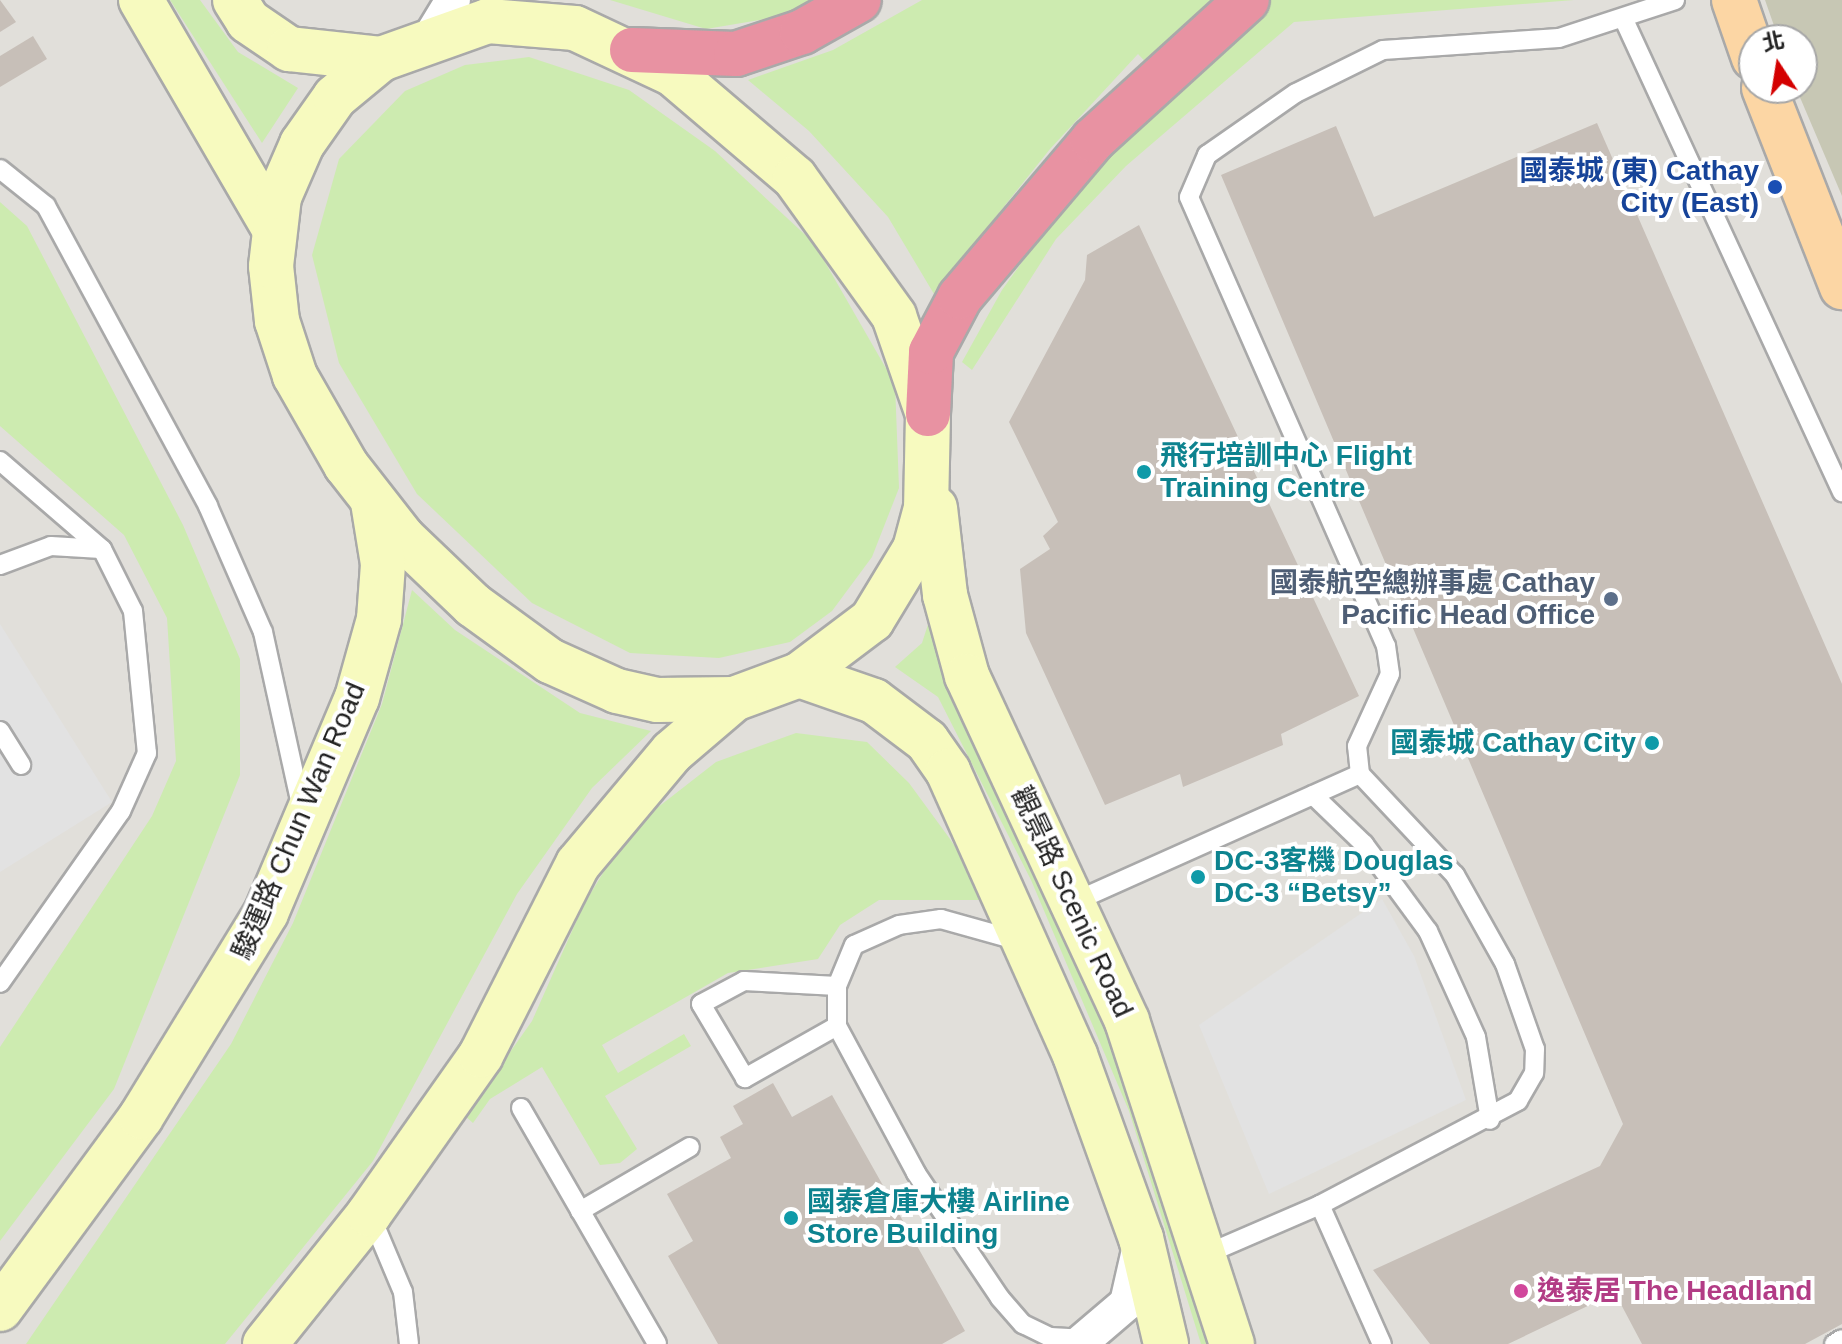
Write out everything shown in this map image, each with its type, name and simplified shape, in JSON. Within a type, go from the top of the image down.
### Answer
[{"type":"highway","points":[[632,50],[736,54],[792,37],[859,0]]},
{"type":"highway","points":[[928,414],[931,352],[960,297],[1093,140],[1247,0]]},
{"type":"main road","points":[[141,0],[273,227]]},
{"type":"main road","points":[[235,0],[248,21],[289,49],[381,59]]},
{"type":"main road","points":[[1734,0],[1742,24]]},
{"type":"main road","points":[[567,14],[632,50],[730,116],[805,189],[894,316],[928,414],[931,457],[915,549],[896,587],[850,641],[799,675],[734,699],[657,700],[561,667],[473,605],[373,502],[316,418],[284,351],[271,266],[273,227],[290,169],[315,122],[381,59],[442,18],[488,21],[567,14]]},
{"type":"main road","points":[[1770,104],[1842,287]]},
{"type":"main road","name":"觀景路 Scenic Road","points":[[931,457],[937,550],[967,676],[1076,901],[1127,1021],[1207,1254],[1232,1344]]},
{"type":"main road","name":"駿運路 Chun Wan Road","points":[[0,1309],[217,1003],[303,824],[357,698],[379,619],[383,564],[373,502]]},
{"type":"main road","name":"觀景路 Scenic Road","points":[[799,675],[874,701],[927,741],[1026,944],[1141,1238],[1166,1342]]},
{"type":"main road","points":[[265,1344],[369,1214],[481,1055],[578,864],[672,752],[734,699]]},
{"type":"street","points":[[1083,1342],[1114,1319],[1135,1281],[1141,1238]]},
{"type":"street","points":[[1114,1319],[1166,1342]]},
{"type":"lane","points":[[1207,1254],[1320,1205],[1490,1120],[1518,1101],[1534,1073],[1535,1049],[1505,964],[1455,875],[1360,774],[1357,746],[1390,674],[1386,646],[1189,197],[1207,155],[1296,93],[1383,50],[1559,38],[1625,22],[1675,0]]},
{"type":"lane","points":[[1625,22],[1842,492]]},
{"type":"lane","points":[[0,169],[46,206],[208,506],[280,689],[303,824]]},
{"type":"lane","points":[[1818,436],[1842,470]]},
{"type":"lane","points":[[0,461],[102,549],[133,611],[147,753],[121,811],[25,943],[0,983]]},
{"type":"lane","points":[[0,565],[51,546],[102,549]]},
{"type":"lane","points":[[0,731],[21,765]]},
{"type":"lane","points":[[1076,901],[1360,774]]},
{"type":"lane","points":[[1313,795],[1364,844],[1428,931],[1476,1037],[1490,1120]]},
{"type":"lane","points":[[1026,944],[941,919],[899,925],[854,945],[837,986],[837,1026],[916,1173],[1000,1298],[1023,1324],[1050,1337],[1083,1342]]},
{"type":"lane","points":[[0,966],[25,943]]},
{"type":"lane","points":[[837,986],[744,981],[701,1004],[745,1078],[837,1026]]},
{"type":"lane","points":[[521,1108],[657,1344]]},
{"type":"lane","points":[[580,1211],[690,1147]]},
{"type":"lane","points":[[1320,1205],[1382,1344]]},
{"type":"lane","points":[[369,1214],[403,1292],[409,1344]]},
{"type":"lane","points":[[1834,1344],[1842,1339]]},
{"type":"shaded area","points":[[0,0],[1842,0],[1842,1344],[0,1344]]},
{"type":"shaded area","points":[[1765,0],[1842,0],[1842,196],[1803,104],[1818,104],[1818,24],[1773,24]]},
{"type":"shaded area","points":[[0,624],[112,802],[0,872]]},
{"type":"shaded area","points":[[1382,899],[1414,956],[1466,1100],[1269,1194],[1199,1025]]},
{"type":"green space","points":[[170,0],[200,0],[238,52],[298,88],[262,143]]},
{"type":"green space","points":[[610,0],[814,0],[789,15],[706,29]]},
{"type":"green space","points":[[922,0],[1574,0],[1294,22],[1126,166],[1056,239],[972,370],[962,362],[1002,290],[1085,174],[1175,93],[1138,54],[1050,149],[934,294],[888,217],[809,131],[748,80],[833,50]]},
{"type":"green space","points":[[529,57],[629,90],[715,151],[814,243],[895,384],[899,488],[872,557],[832,611],[790,642],[719,658],[630,653],[532,603],[417,494],[339,363],[312,255],[339,159],[405,91],[465,65]]},
{"type":"green space","points":[[0,202],[27,226],[183,525],[240,659],[240,775],[114,1089],[0,1241],[0,1047],[152,816],[176,761],[167,618],[124,535],[0,426]]},
{"type":"green space","points":[[412,590],[455,630],[580,713],[651,731],[592,788],[517,894],[373,1161],[225,1344],[26,1344],[231,1044],[293,923],[382,704]]},
{"type":"green space","points":[[931,615],[1104,1008],[1216,1344],[1201,1344],[1129,1111],[1031,880],[938,697],[895,667],[922,643]]},
{"type":"green space","points":[[796,733],[867,742],[909,783],[950,839],[985,892],[980,900],[879,900],[840,925],[818,959],[728,973],[602,1045],[618,1073],[684,1034],[691,1046],[605,1096],[637,1149],[620,1163],[600,1165],[542,1067],[490,1099],[473,1123],[465,1116],[532,1021],[584,904],[630,829],[716,762]]},
{"type":"building","points":[[0,0],[16,22],[0,32]]},
{"type":"building","points":[[33,36],[47,59],[0,87],[0,56]]},
{"type":"building","name":"國泰城 Cathay City","points":[[1597,123],[1842,684],[1842,1324],[1805,1344],[1642,1344],[1615,1293],[1508,1344],[1430,1344],[1373,1270],[1600,1166],[1623,1124],[1221,175],[1336,126],[1374,217]]},
{"type":"building","name":"飛行培訓中心 Flight Training Centre","points":[[1139,225],[1359,696],[1281,734],[1283,745],[1183,787],[1180,774],[1105,805],[1026,633],[1020,569],[1050,549],[1043,536],[1058,522],[1009,422],[1085,280],[1087,255]]},
{"type":"building","name":"國泰倉庫大樓 Airline Store Building","points":[[773,1083],[792,1117],[832,1095],[965,1331],[942,1344],[718,1344],[668,1256],[693,1241],[667,1194],[731,1158],[720,1137],[743,1124],[733,1106]]},
{"type":"place","name":"國泰城 (東) Cathay City (East)","points":[[1775,187]]},
{"type":"place","name":"飛行培訓中心 Flight Training Centre","points":[[1144,472]]},
{"type":"place","name":"國泰航空總辦事處 Cathay Pacific Head Office","points":[[1611,599]]},
{"type":"place","name":"國泰城 Cathay City","points":[[1652,743]]},
{"type":"place","name":"DC-3客機 Douglas DC-3 “Betsy”","points":[[1198,877]]},
{"type":"place","name":"國泰倉庫大樓 Airline Store Building","points":[[791,1218]]},
{"type":"place","name":"逸泰居 The Headland","points":[[1521,1291]]}]
